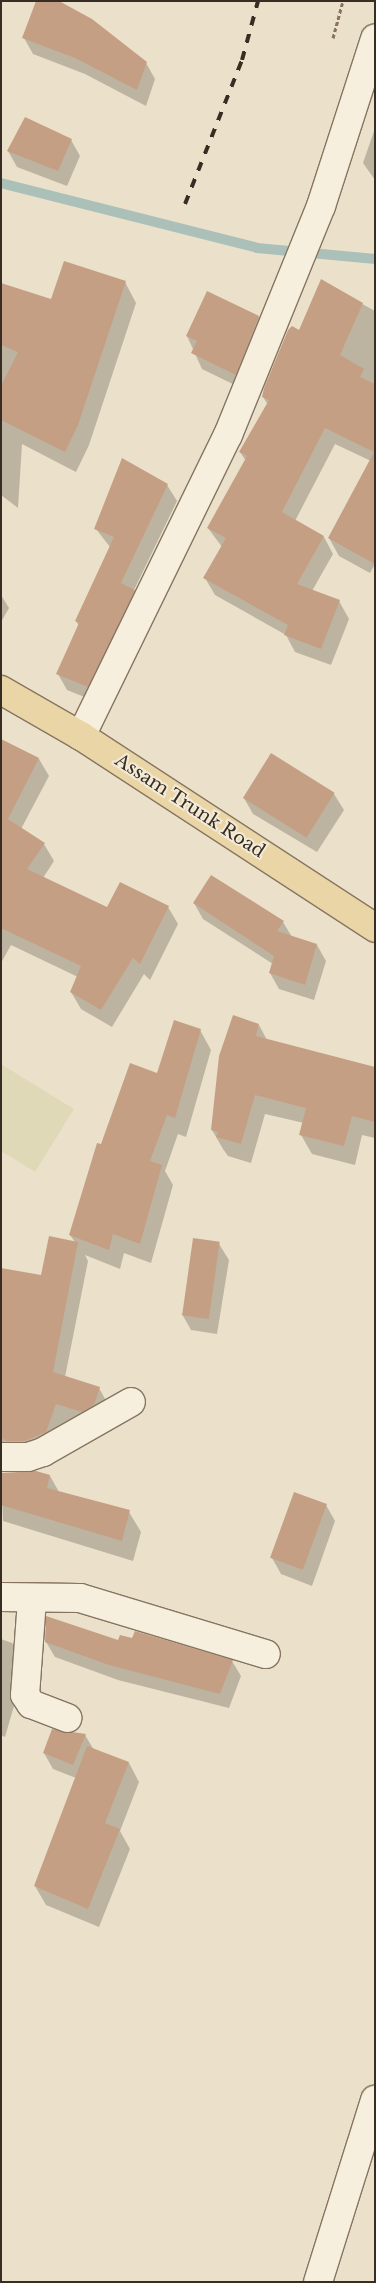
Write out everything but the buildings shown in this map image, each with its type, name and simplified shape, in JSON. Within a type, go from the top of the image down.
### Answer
[{"type":"main road","name":"Assam Trunk Road","points":[[1,690],[81,736],[375,928]]},
{"type":"street","points":[[81,736],[224,444],[308,238],[375,39]]},
{"type":"street","points":[[1,1457],[28,1458],[43,1452],[131,1402]]},
{"type":"street","points":[[1,1597],[32,1600],[80,1598],[266,1654]]},
{"type":"street","points":[[32,1600],[25,1695],[31,1704],[67,1718]]},
{"type":"street","points":[[318,2282],[375,2100]]},
{"type":"path","points":[[333,38],[343,1]]},
{"type":"shaded area","points":[[1,1064],[74,1109],[35,1172],[1,1151]]},
{"type":"waterway","points":[[1,183],[257,248],[375,259]]},
{"type":"railway","points":[[185,204],[242,60],[258,1]]}]
